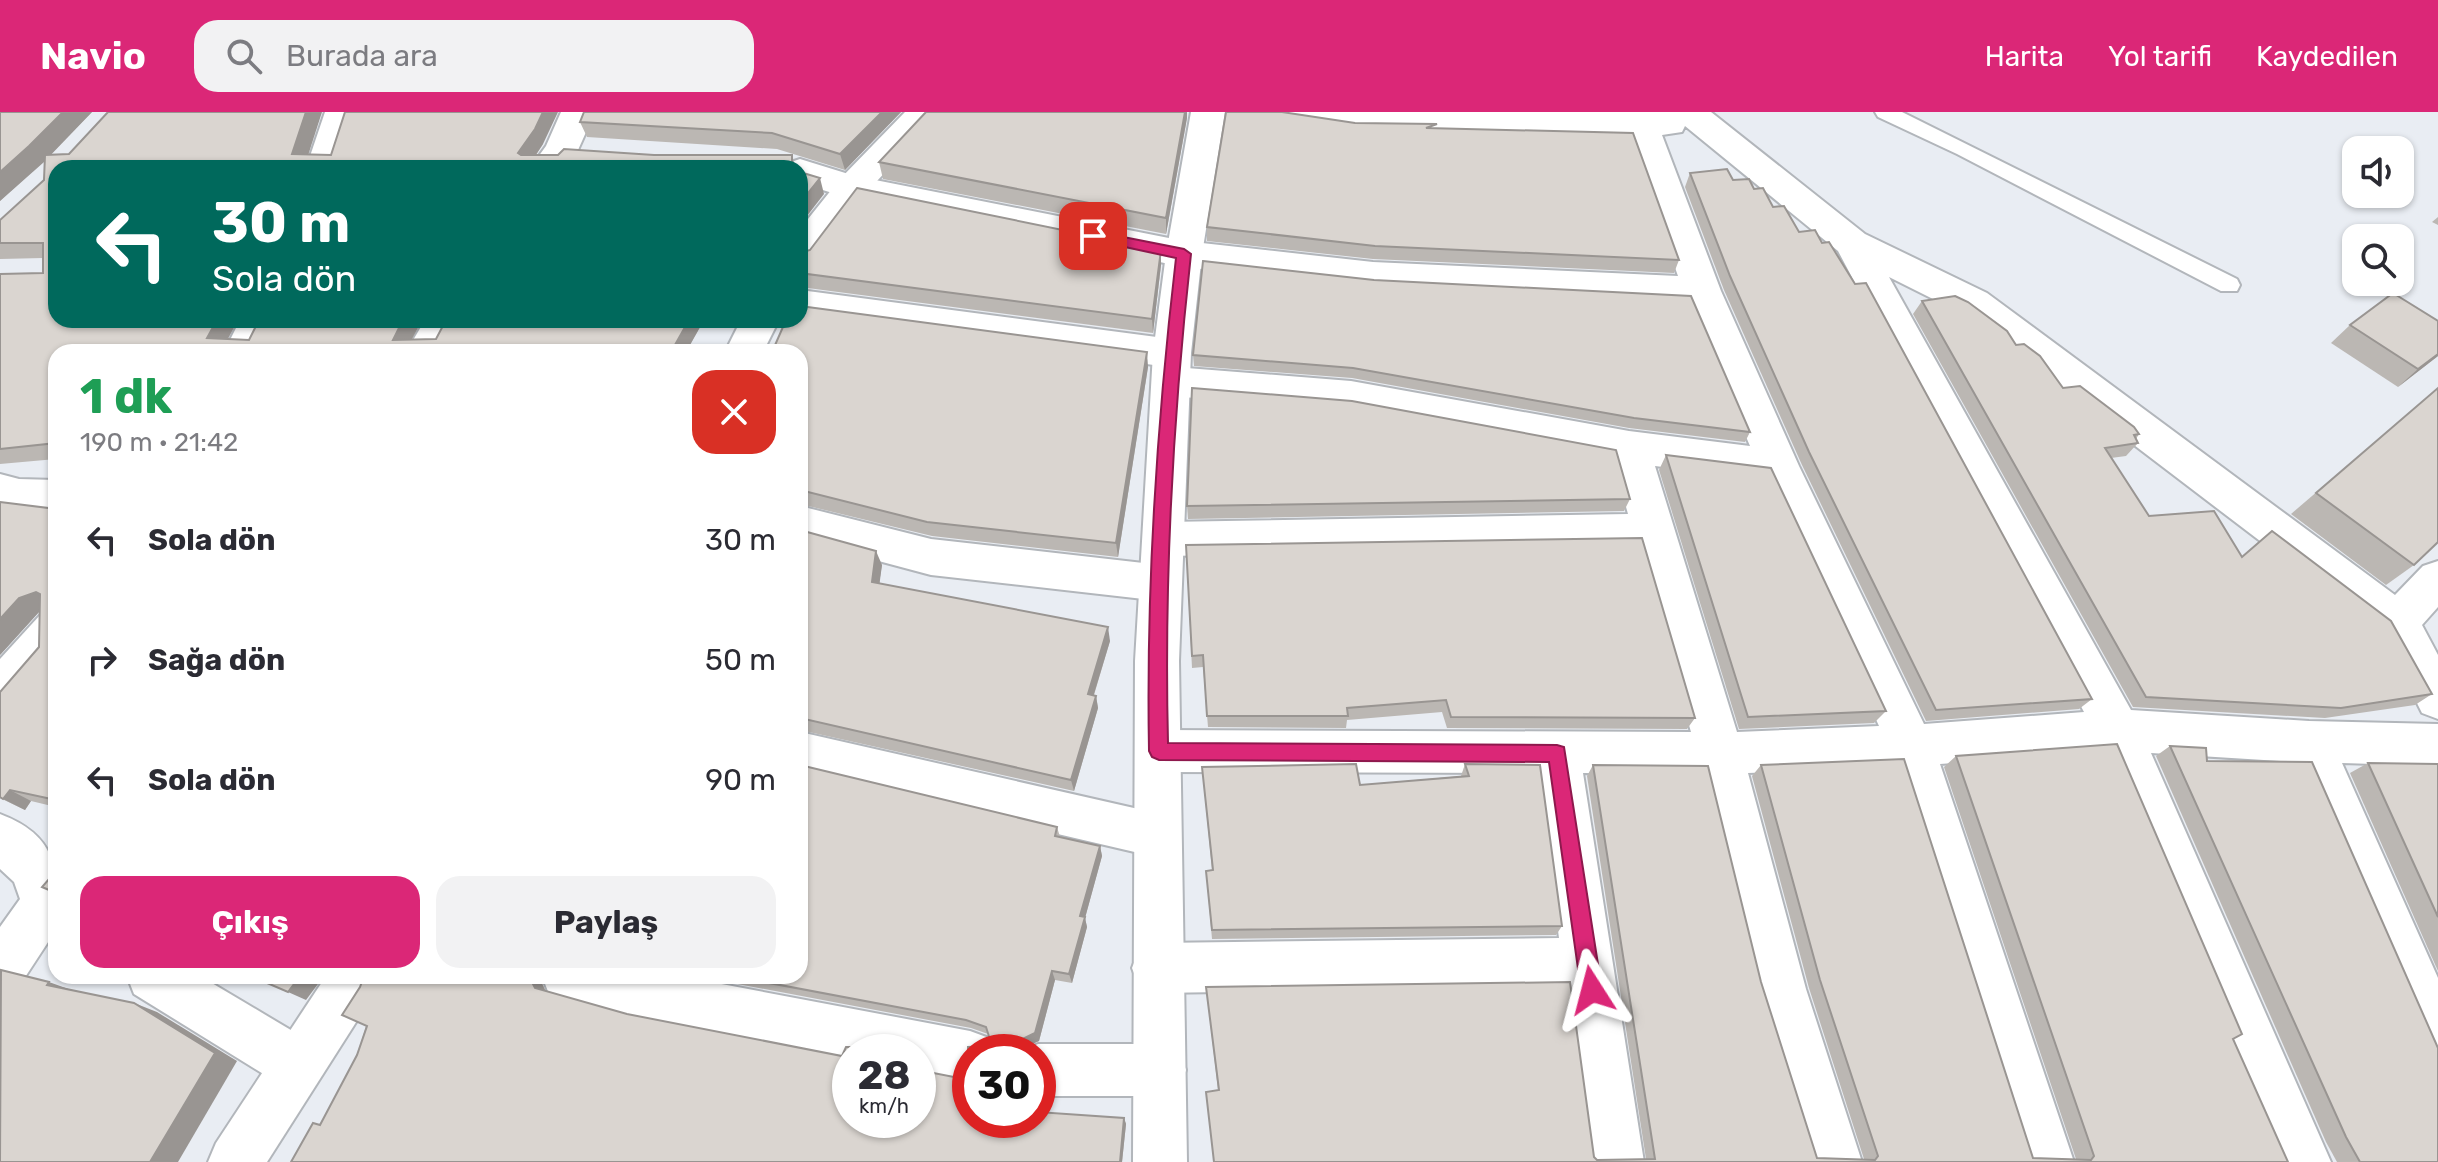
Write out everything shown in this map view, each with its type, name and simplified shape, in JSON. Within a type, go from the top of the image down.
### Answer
[{"type":"street","points":[[326,160],[342,112]]},
{"type":"street","points":[[567,157],[578,112]]},
{"type":"street","points":[[808,244],[852,187],[924,112]]},
{"type":"street","points":[[1160,1162],[1157,661],[1172,367],[1184,254],[1208,112]]},
{"type":"street","points":[[1277,112],[1354,123],[1422,118],[1641,123],[1698,119],[1852,243],[1974,303],[2397,621],[2438,699]]},
{"type":"street","points":[[1641,123],[1702,291],[1779,466],[1911,746],[2047,1162]]},
{"type":"street","points":[[808,173],[852,187],[1184,254],[1373,275],[1702,291]]},
{"type":"street","points":[[1852,243],[2118,730],[2304,1162]]},
{"type":"street","points":[[808,305],[1351,396],[1629,447],[1779,466]]},
{"type":"street","points":[[1629,447],[1720,753],[1780,989],[1835,1162]]},
{"type":"street","points":[[0,490],[19,496],[48,497]]},
{"type":"street","points":[[808,525],[931,557],[1161,583]]},
{"type":"street","points":[[1164,539],[1656,531]]},
{"type":"street","points":[[2397,621],[2438,579]]},
{"type":"street","points":[[0,691],[48,636]]},
{"type":"street","points":[[1159,751],[1720,753],[1911,746],[2118,730],[2309,742],[2438,745]]},
{"type":"street","points":[[2309,742],[2438,1037]]},
{"type":"street","points":[[1557,753],[1617,1162]]},
{"type":"street","points":[[808,755],[1156,835]]},
{"type":"street","points":[[0,836],[33,868],[48,894]]},
{"type":"street","points":[[0,970],[48,908]]},
{"type":"street","points":[[1157,968],[1587,962]]},
{"type":"street","points":[[165,984],[297,1064]]},
{"type":"street","points":[[235,1162],[351,984]]},
{"type":"street","points":[[599,984],[952,1054]]},
{"type":"street","points":[[1056,1070],[1160,1070]]},
{"type":"lane","points":[[1885,112],[1978,156],[2229,285]]},
{"type":"building","points":[[0,112],[63,112],[0,172]]},
{"type":"building","points":[[108,112],[306,112],[292,154],[331,155],[345,112],[543,112],[518,153],[521,155],[558,155],[564,149],[654,155],[792,155],[792,160],[48,160],[48,328],[213,328],[207,338],[249,340],[255,328],[399,328],[393,340],[436,339],[442,328],[684,328],[676,344],[48,344],[48,444],[0,449],[0,274],[43,273],[43,243],[0,243],[0,220],[44,180],[45,155],[69,154]]},
{"type":"building","points":[[584,112],[882,112],[840,154],[772,133],[580,122]]},
{"type":"building","points":[[926,112],[1185,112],[1166,218],[879,162]]},
{"type":"building","points":[[1226,112],[1282,112],[1355,123],[1437,124],[1426,128],[1633,133],[1679,260],[1375,246],[1207,227]]},
{"type":"building","points":[[1727,169],[1733,180],[1749,179],[1754,189],[1763,188],[1773,207],[1784,206],[1799,232],[1815,230],[1822,243],[1829,242],[1855,284],[1866,283],[2092,699],[1936,710],[1809,452],[1730,276],[1690,173]]},
{"type":"building","points":[[808,174],[820,178],[808,193]]},
{"type":"building","points":[[857,188],[1161,250],[1152,319],[808,274],[810,250]]},
{"type":"building","points":[[1203,261],[1374,280],[1691,296],[1750,432],[1634,418],[1353,368],[1193,355]]},
{"type":"building","points":[[1955,296],[2007,331],[2016,345],[2024,344],[2040,356],[2063,388],[2080,386],[2134,427],[2139,434],[2134,435],[2138,443],[2105,448],[2149,516],[2214,511],[2242,557],[2272,531],[2391,621],[2432,694],[2341,708],[2146,697],[1922,301]]},
{"type":"building","points":[[2389,296],[2398,296],[2438,321],[2438,354],[2418,369],[2350,325]]},
{"type":"building","points":[[808,307],[1147,352],[1116,543],[927,522],[808,492],[808,344],[776,344],[782,328],[808,328]]},
{"type":"building","points":[[1192,388],[1352,401],[1616,450],[1630,499],[1187,506]]},
{"type":"building","points":[[2438,388],[2438,542],[2414,565],[2316,493]]},
{"type":"building","points":[[1666,455],[1771,468],[1886,711],[1748,717]]},
{"type":"building","points":[[0,502],[48,508],[48,798],[10,790],[3,799],[0,797],[0,692],[39,647],[40,594],[36,592],[19,598],[0,619]]},
{"type":"building","points":[[808,532],[876,551],[872,582],[1108,627],[1088,694],[1096,696],[1071,780],[808,720]]},
{"type":"building","points":[[1642,538],[1695,718],[1451,717],[1446,700],[1347,708],[1348,716],[1207,716],[1203,655],[1192,656],[1186,545]]},
{"type":"building","points":[[2117,744],[2242,1034],[2233,1039],[2288,1162],[1214,1162],[1206,1092],[1219,1090],[1206,987],[1570,982],[1594,1157],[1597,1160],[1655,1159],[1593,765],[1708,766],[1761,982],[1817,1158],[1875,1160],[1878,1156],[1820,980],[1761,765],[1904,759],[2033,1158],[2091,1160],[2094,1156],[1956,756]]},
{"type":"building","points":[[2170,746],[2206,748],[2207,761],[2312,762],[2438,1048],[2438,1162],[2360,1162]]},
{"type":"building","points":[[2368,763],[2438,764],[2438,917]]},
{"type":"building","points":[[1356,764],[1360,785],[1469,776],[1465,764],[1540,765],[1562,926],[1212,930],[1206,871],[1213,870],[1202,767]]},
{"type":"building","points":[[808,767],[1057,827],[1055,836],[1100,846],[1080,916],[1085,917],[1069,974],[1052,971],[1035,1033],[988,1034],[986,1027],[966,1020],[775,984],[808,984]]},
{"type":"building","points":[[1,970],[48,982],[47,985],[134,1003],[215,1053],[150,1162],[0,1162]]},
{"type":"building","points":[[270,984],[294,984],[288,992]]},
{"type":"building","points":[[361,984],[533,984],[535,988],[627,1014],[832,1054],[832,1138],[936,1138],[936,1074],[952,1077],[952,1138],[1056,1138],[1056,1113],[1124,1118],[1120,1162],[291,1162],[313,1123],[320,1125],[357,1055],[367,1026],[342,1015]]},
{"type":"route","points":[[1093,236],[1184,254],[1172,353],[1157,661],[1159,751],[1557,753],[1592,990]]}]
